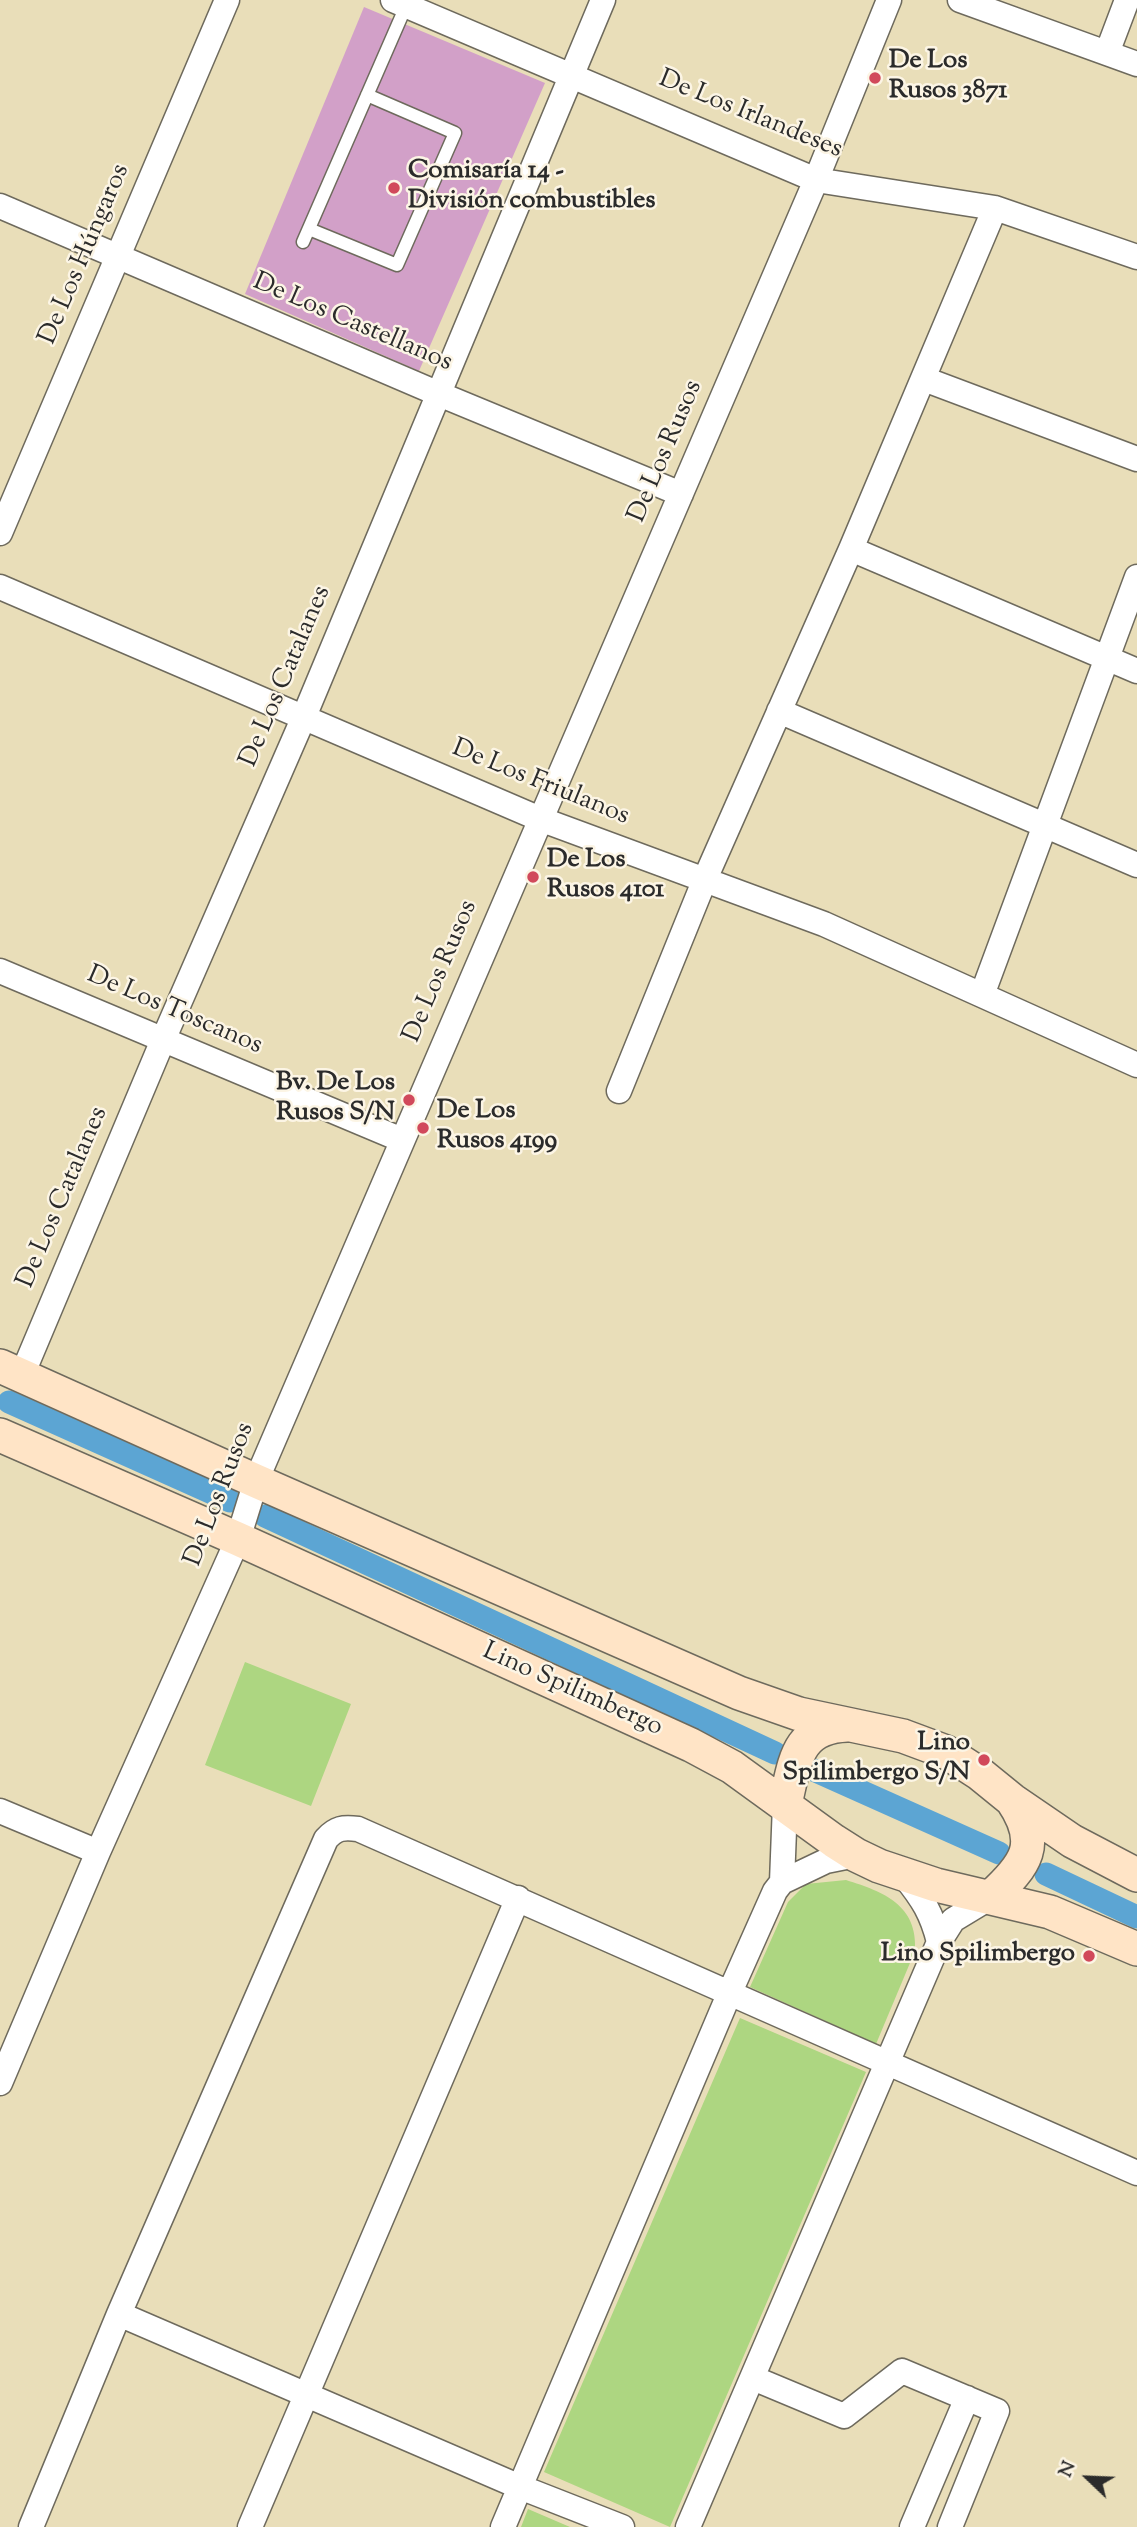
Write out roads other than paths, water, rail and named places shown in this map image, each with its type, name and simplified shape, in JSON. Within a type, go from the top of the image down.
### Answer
[{"type":"main road","points":[[11,1370],[256,1481],[739,1693],[790,1711],[903,1736],[946,1752],[980,1773],[1012,1800],[1072,1841],[1137,1875]]},
{"type":"main road","name":"Lino Spilimbergo","points":[[1,1436],[239,1539],[691,1745],[732,1767],[856,1855],[904,1876],[1073,1920],[1137,1949]]},
{"type":"main road","points":[[785,1804],[792,1765],[802,1746],[822,1729],[850,1724]]},
{"type":"main road","points":[[991,1897],[1020,1869],[1028,1849],[1026,1825],[1012,1800]]},
{"type":"street","name":"De Los Húngaros","points":[[0,533],[226,0]]},
{"type":"street","name":"De Los Catalanes","points":[[11,1370],[163,1040],[303,719],[603,0]]},
{"type":"street","name":"De Los Rusos","points":[[0,2083],[98,1852],[239,1539],[256,1481],[816,180],[889,0]]},
{"type":"street","points":[[960,0],[1137,64]]},
{"type":"street","points":[[1107,53],[1127,0]]},
{"type":"street","name":"De Los Irlandeses","points":[[400,3],[816,180],[995,208],[1137,257]]},
{"type":"street","name":"De Los Castellanos","points":[[0,206],[439,394],[681,494]]},
{"type":"street","points":[[620,1091],[705,879],[851,549],[995,208]]},
{"type":"street","points":[[924,379],[1137,459]]},
{"type":"street","points":[[851,549],[1137,671]]},
{"type":"street","points":[[982,995],[1137,578]]},
{"type":"street","name":"De Los Friulanos","points":[[0,587],[540,819],[800,914],[982,995],[1131,1056]]},
{"type":"street","points":[[779,711],[1137,865]]},
{"type":"street","name":"De Los Toscanos","points":[[0,971],[402,1140]]},
{"type":"street","points":[[782,1882],[785,1804]]},
{"type":"street","points":[[0,1811],[98,1852]]},
{"type":"street","points":[[30,2527],[119,2314],[326,1839],[335,1829],[358,1829],[1137,2173]]},
{"type":"street","points":[[503,2527],[775,1891],[782,1882],[825,1861],[856,1855]]},
{"type":"street","points":[[904,1876],[925,1902],[934,1921],[939,1942]]},
{"type":"street","points":[[688,2527],[939,1942],[953,1920],[991,1897]]},
{"type":"street","points":[[250,2527],[518,1898]]},
{"type":"street","points":[[119,2314],[520,2487],[622,2527]]},
{"type":"street","points":[[753,2378],[844,2416],[902,2371],[997,2411],[950,2527]]},
{"type":"street","points":[[912,2527],[967,2398]]},
{"type":"lane","points":[[303,242],[367,95],[400,3]]},
{"type":"lane","points":[[309,229],[397,265],[455,132],[367,95]]},
{"type":"waterway","points":[[9,1402],[230,1501]]},
{"type":"waterway","points":[[265,1516],[775,1753]]},
{"type":"waterway","points":[[809,1768],[999,1853]]},
{"type":"waterway","points":[[1046,1874],[1137,1917]]},
{"type":"place","name":"De Los Rusos 3871","points":[[875,78]]},
{"type":"place","name":"Comisaría 14 - División combustibles","points":[[394,188]]},
{"type":"place","name":"De Los Rusos 4101","points":[[533,877]]},
{"type":"place","name":"Bv. De Los Rusos S/N","points":[[409,1100]]},
{"type":"place","name":"De Los Rusos 4199","points":[[423,1128]]},
{"type":"place","name":"Lino Spilimbergo S/N","points":[[984,1760]]},
{"type":"place","name":"Lino Spilimbergo","points":[[1089,1956]]}]
